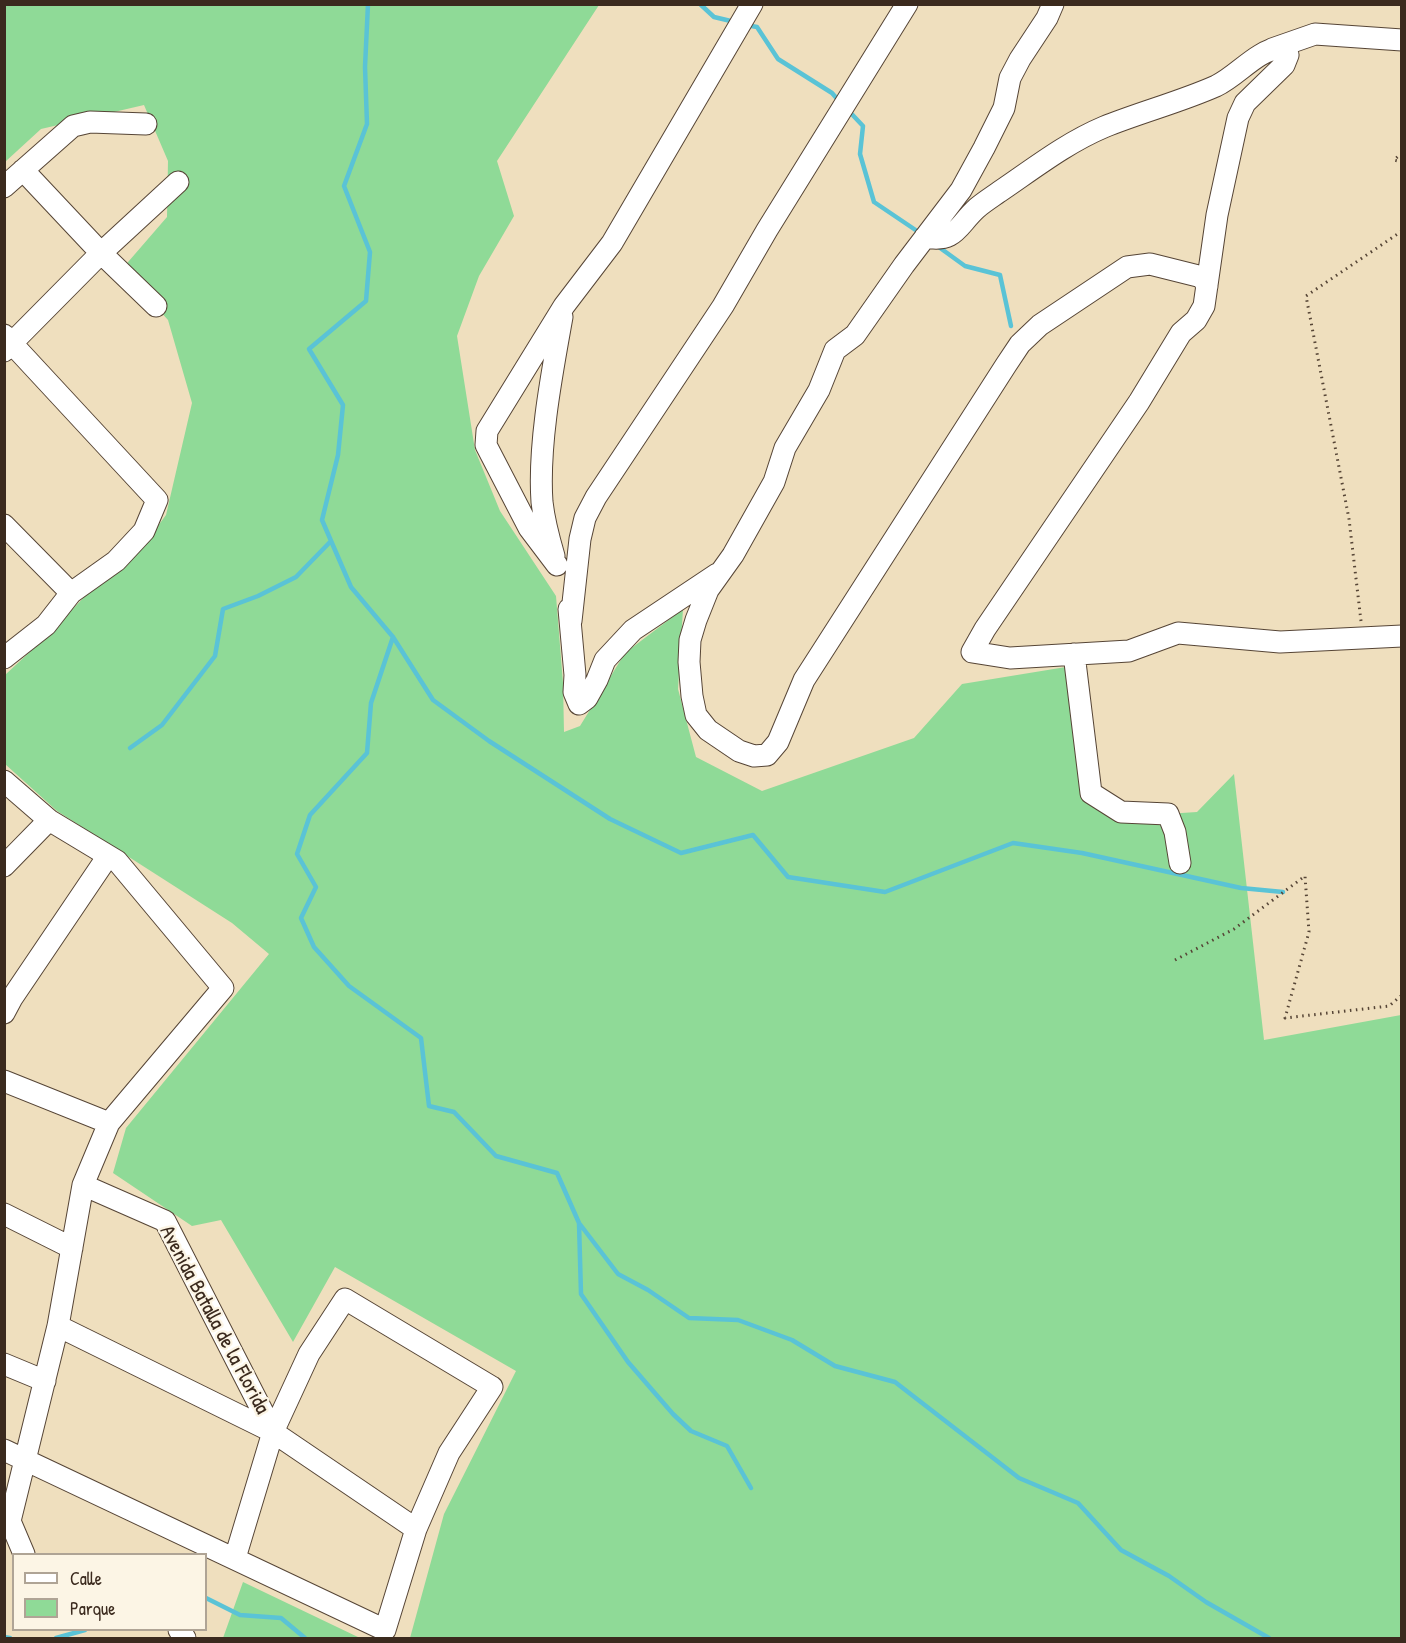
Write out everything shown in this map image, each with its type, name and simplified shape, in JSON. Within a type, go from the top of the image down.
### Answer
[{"type":"street","points":[[557,565],[529,528],[486,445],[487,431],[564,306],[612,243],[752,4]]},
{"type":"street","points":[[571,621],[580,539],[585,518],[596,497],[723,306],[767,230],[907,4]]},
{"type":"street","points":[[1053,4],[1047,18],[1010,78],[1004,108],[962,190],[925,237],[855,335],[835,350],[819,390],[785,448],[774,482],[733,555],[708,590],[690,640],[690,678],[694,706],[696,715],[708,730],[738,752],[754,756],[767,755],[778,742],[804,680],[1020,344],[1040,325],[1127,267],[1150,264],[1188,272],[1202,277],[1207,286]]},
{"type":"street","points":[[925,237],[940,240],[949,236],[977,208],[1049,157],[1102,128],[1219,84],[1272,49],[1315,34],[1401,40]]},
{"type":"street","points":[[1272,49],[1282,47],[1288,54],[1284,64],[1245,103],[1238,118],[1217,215],[1204,306],[1196,320],[1181,333],[1139,402],[985,629],[972,652],[1010,658],[1129,651],[1178,633],[1280,642],[1401,636]]},
{"type":"street","points":[[4,187],[73,126],[90,122],[146,124]]},
{"type":"street","points":[[23,170],[101,253],[156,306]]},
{"type":"street","points":[[4,658],[46,624],[71,593],[116,561],[144,531],[157,500],[7,344],[101,253],[154,192],[178,182]]},
{"type":"street","points":[[564,306],[555,355],[543,456],[542,502],[548,536],[557,565],[566,583],[575,675],[574,692],[579,704],[587,698],[604,660],[633,630],[722,570]]},
{"type":"street","points":[[4,525],[71,593]]},
{"type":"street","points":[[1074,654],[1091,793],[1121,812],[1168,814],[1175,832],[1180,863]]},
{"type":"street","points":[[4,781],[49,820],[117,861],[223,988],[109,1123],[83,1185],[58,1326],[10,1521],[24,1553]]},
{"type":"street","points":[[4,866],[49,820]]},
{"type":"street","points":[[4,1013],[108,856]]},
{"type":"street","points":[[4,1081],[109,1123]]},
{"type":"street","name":"Avenida Batalla de la Florida","points":[[83,1185],[165,1221],[273,1432]]},
{"type":"street","points":[[4,1214],[72,1248]]},
{"type":"street","points":[[4,1450],[385,1630],[416,1529],[449,1453],[492,1387],[345,1299],[309,1354],[273,1432],[235,1558]]},
{"type":"street","points":[[58,1326],[273,1432],[416,1529]]},
{"type":"street","points":[[4,1364],[45,1381]]},
{"type":"path","points":[[1401,153],[1394,160],[1401,162]]},
{"type":"path","points":[[1363,638],[1349,519],[1306,296],[1401,231]]},
{"type":"path","points":[[1175,960],[1234,929],[1305,876],[1309,932],[1286,1018],[1389,1006],[1401,995]]},
{"type":"green space","points":[[5,5],[599,5],[497,161],[514,216],[479,276],[457,336],[475,450],[500,511],[556,596],[563,683],[564,732],[580,726],[625,653],[683,609],[678,689],[696,757],[762,791],[914,738],[962,684],[1072,666],[1091,788],[1135,816],[1197,812],[1234,774],[1264,1040],[1401,1015],[1401,1638],[410,1638],[444,1514],[516,1371],[335,1267],[293,1342],[221,1220],[192,1226],[113,1173],[126,1128],[269,954],[232,923],[57,811],[5,764],[5,675],[88,593],[140,550],[166,515],[192,403],[168,320],[122,269],[167,217],[168,161],[144,105],[41,129],[5,162]]},
{"type":"green space","points":[[243,1582],[360,1638],[223,1638]]},
{"type":"waterway","points":[[368,4],[365,67],[367,124],[344,186],[370,252],[366,301],[309,349],[343,405],[338,455],[322,520],[351,587],[393,637],[433,700],[489,741],[610,819],[681,853],[753,835],[788,877],[885,892],[1013,843],[1082,853],[1241,888],[1283,892]]},
{"type":"waterway","points":[[700,4],[714,17],[735,22]]},
{"type":"waterway","points":[[746,25],[757,27],[778,59],[832,93],[839,101]]},
{"type":"waterway","points":[[847,109],[863,126],[860,154],[874,202],[920,233]]},
{"type":"waterway","points":[[936,245],[965,266],[1000,275],[1011,326]]},
{"type":"waterway","points":[[130,748],[162,725],[215,656],[223,609],[258,596],[296,577],[331,541]]},
{"type":"waterway","points":[[393,637],[371,703],[367,753],[310,815],[297,854],[316,887],[301,918],[314,947],[349,986],[421,1038],[429,1106],[454,1112],[496,1156],[557,1173],[579,1223],[618,1274],[648,1290],[689,1318],[738,1320],[792,1340],[835,1366],[895,1382],[1019,1478],[1078,1503],[1121,1550],[1169,1576],[1206,1602],[1269,1638]]},
{"type":"waterway","points":[[579,1223],[581,1294],[628,1362],[673,1414],[691,1431],[727,1446],[751,1488]]},
{"type":"waterway","points":[[207,1598],[240,1615],[281,1618],[305,1638]]},
{"type":"waterway","points":[[56,1638],[81,1631]]},
{"type":"waterway","points":[[4,1637],[10,1638]]}]
